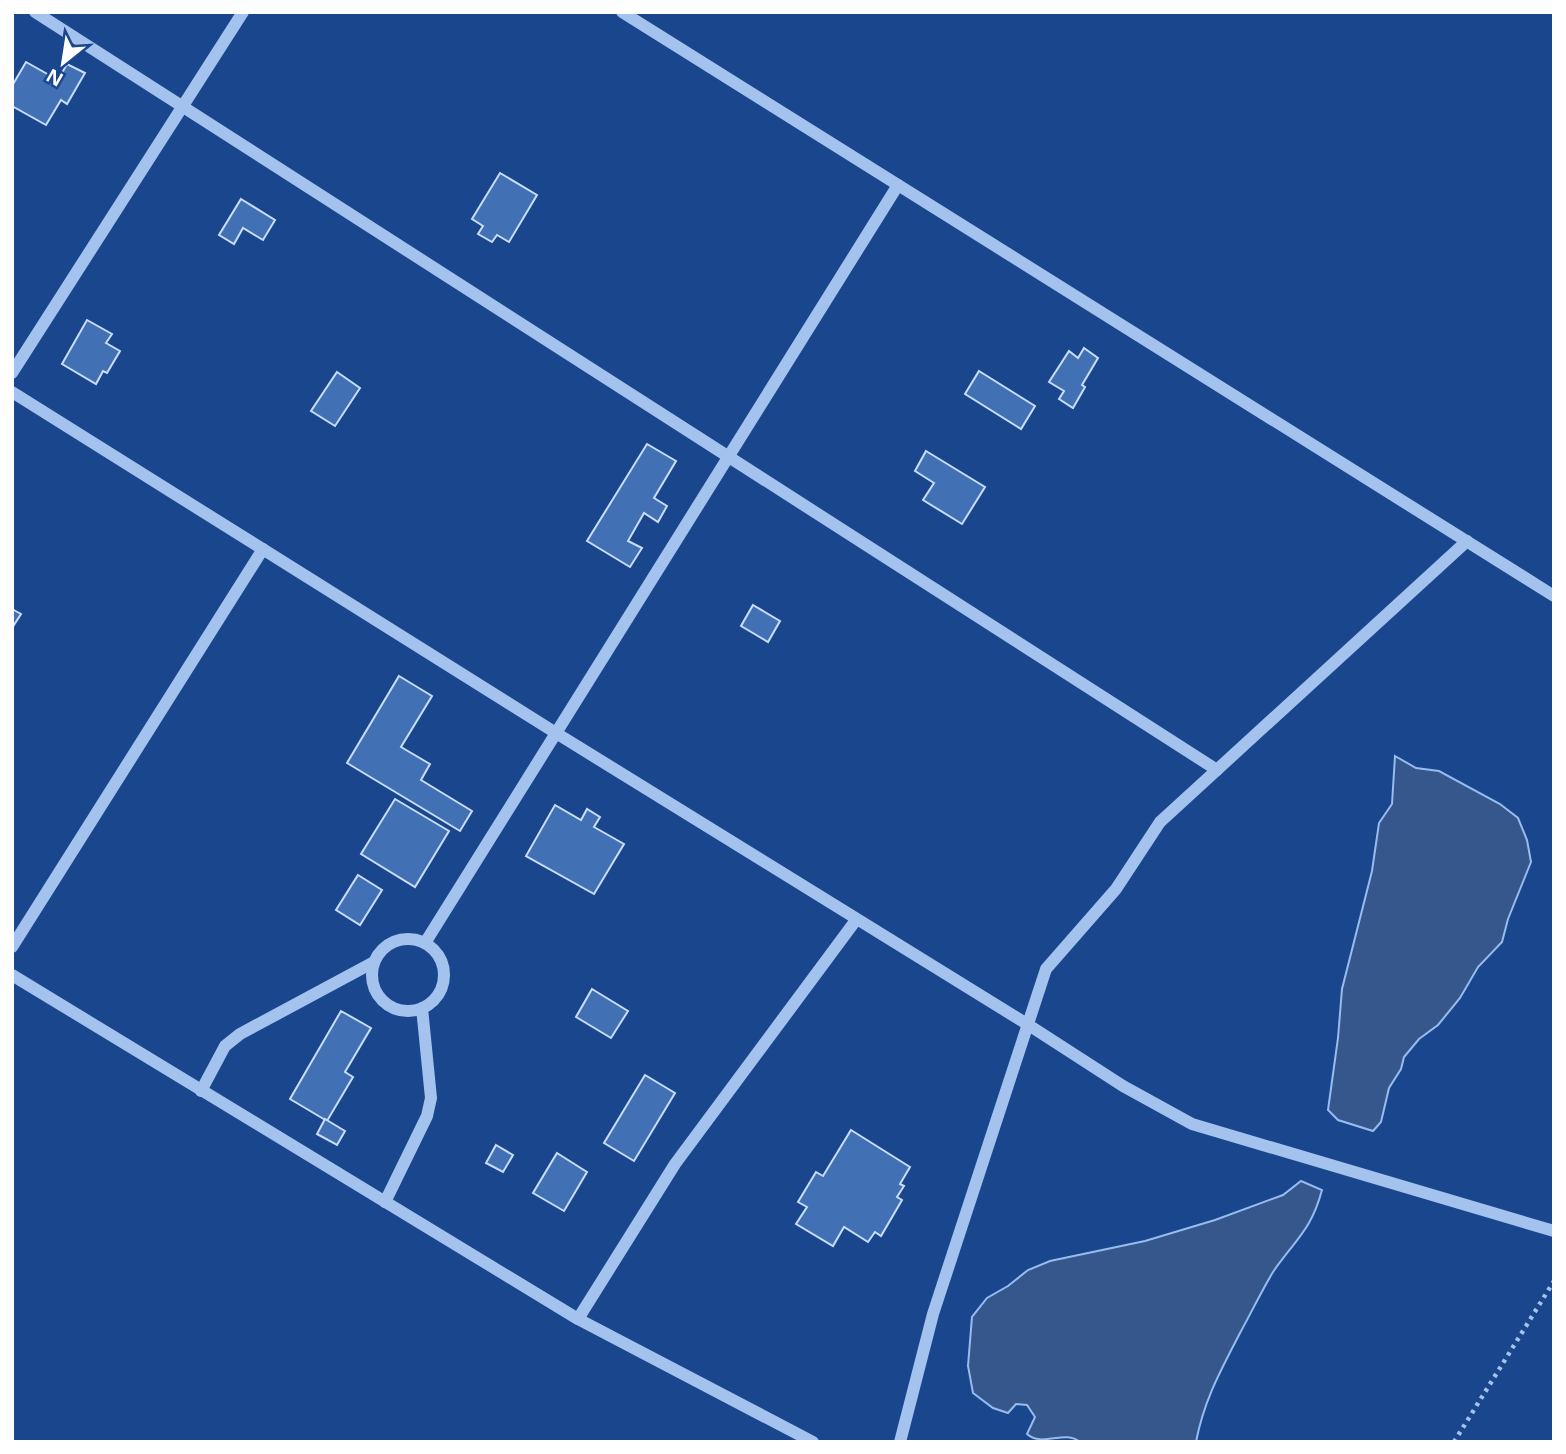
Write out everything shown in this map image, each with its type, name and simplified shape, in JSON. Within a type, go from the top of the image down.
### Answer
[{"type":"street","points":[[35,12],[1217,770]]},
{"type":"street","points":[[12,373],[243,12]]},
{"type":"street","points":[[622,12],[1554,596]]},
{"type":"street","points":[[425,943],[898,185]]},
{"type":"street","points":[[12,392],[1123,1086],[1192,1124],[1554,1231]]},
{"type":"street","points":[[900,1442],[933,1314],[1046,969],[1116,889],[1160,822],[1467,541]]},
{"type":"street","points":[[12,947],[263,549]]},
{"type":"street","points":[[578,1319],[676,1164],[856,920]]},
{"type":"street","points":[[413,939],[425,943],[441,959],[444,982],[432,1002],[410,1011],[399,1010],[379,997],[373,986],[374,962],[380,951],[389,943],[413,939]]},
{"type":"street","points":[[201,1091],[225,1046],[240,1034],[374,962]]},
{"type":"street","points":[[12,975],[578,1319],[813,1442]]},
{"type":"street","points":[[385,1202],[428,1116],[431,1098],[422,1008]]},
{"type":"path","points":[[1454,1442],[1554,1281]]},
{"type":"water","points":[[1395,756],[1416,768],[1439,771],[1500,804],[1518,818],[1527,840],[1531,862],[1508,919],[1502,942],[1478,967],[1460,998],[1438,1025],[1419,1039],[1404,1057],[1401,1069],[1389,1088],[1381,1122],[1373,1131],[1338,1120],[1328,1110],[1342,989],[1372,871],[1379,823],[1392,804]]},
{"type":"water","points":[[1301,1181],[1322,1190],[1318,1204],[1302,1234],[1273,1272],[1226,1360],[1208,1399],[1196,1442],[1080,1442],[1067,1437],[1033,1438],[1027,1434],[1035,1417],[1027,1405],[1016,1404],[1008,1413],[993,1408],[973,1393],[968,1366],[972,1317],[987,1298],[1028,1270],[1050,1261],[1145,1241],[1215,1220],[1283,1195]]},
{"type":"building","points":[[26,62],[58,80],[67,64],[85,73],[67,104],[61,100],[46,125],[12,106],[12,86]]},
{"type":"building","points":[[500,173],[537,195],[509,242],[497,235],[492,242],[478,234],[483,226],[472,219]]},
{"type":"building","points":[[241,199],[275,220],[263,240],[243,228],[234,244],[219,235]]},
{"type":"building","points":[[87,320],[112,334],[106,343],[120,351],[107,373],[103,371],[96,384],[62,364]]},
{"type":"building","points":[[1084,348],[1098,358],[1082,385],[1085,387],[1073,408],[1059,399],[1064,391],[1049,382],[1069,351],[1078,358]]},
{"type":"building","points":[[979,371],[1035,406],[1021,429],[965,394]]},
{"type":"building","points":[[337,372],[360,388],[335,426],[311,411]]},
{"type":"building","points":[[647,444],[676,461],[654,498],[667,506],[658,522],[644,513],[628,541],[642,548],[630,567],[587,541]]},
{"type":"building","points":[[926,451],[985,487],[962,524],[923,500],[934,483],[915,471]]},
{"type":"building","points":[[753,605],[780,621],[768,642],[741,626]]},
{"type":"building","points":[[12,609],[21,614],[12,628]]},
{"type":"building","points":[[399,676],[432,696],[401,747],[430,764],[421,780],[472,811],[460,831],[347,763]]},
{"type":"building","points":[[395,799],[449,831],[415,887],[361,854]]},
{"type":"building","points":[[555,805],[581,820],[587,809],[600,817],[594,827],[624,844],[594,894],[526,856]]},
{"type":"building","points":[[358,875],[382,890],[360,925],[336,910]]},
{"type":"building","points":[[592,989],[628,1011],[611,1038],[576,1017]]},
{"type":"building","points":[[341,1011],[371,1028],[345,1072],[353,1077],[327,1121],[290,1099]]},
{"type":"building","points":[[645,1075],[675,1093],[634,1161],[604,1143]]},
{"type":"building","points":[[325,1119],[345,1131],[337,1145],[317,1134]]},
{"type":"building","points":[[851,1130],[910,1167],[900,1184],[904,1186],[897,1197],[902,1200],[881,1236],[875,1232],[868,1242],[844,1227],[833,1246],[796,1224],[807,1207],[798,1202],[816,1172],[823,1176]]},
{"type":"building","points":[[496,1145],[513,1155],[503,1172],[486,1163]]},
{"type":"building","points":[[557,1153],[587,1172],[564,1211],[533,1193]]}]
